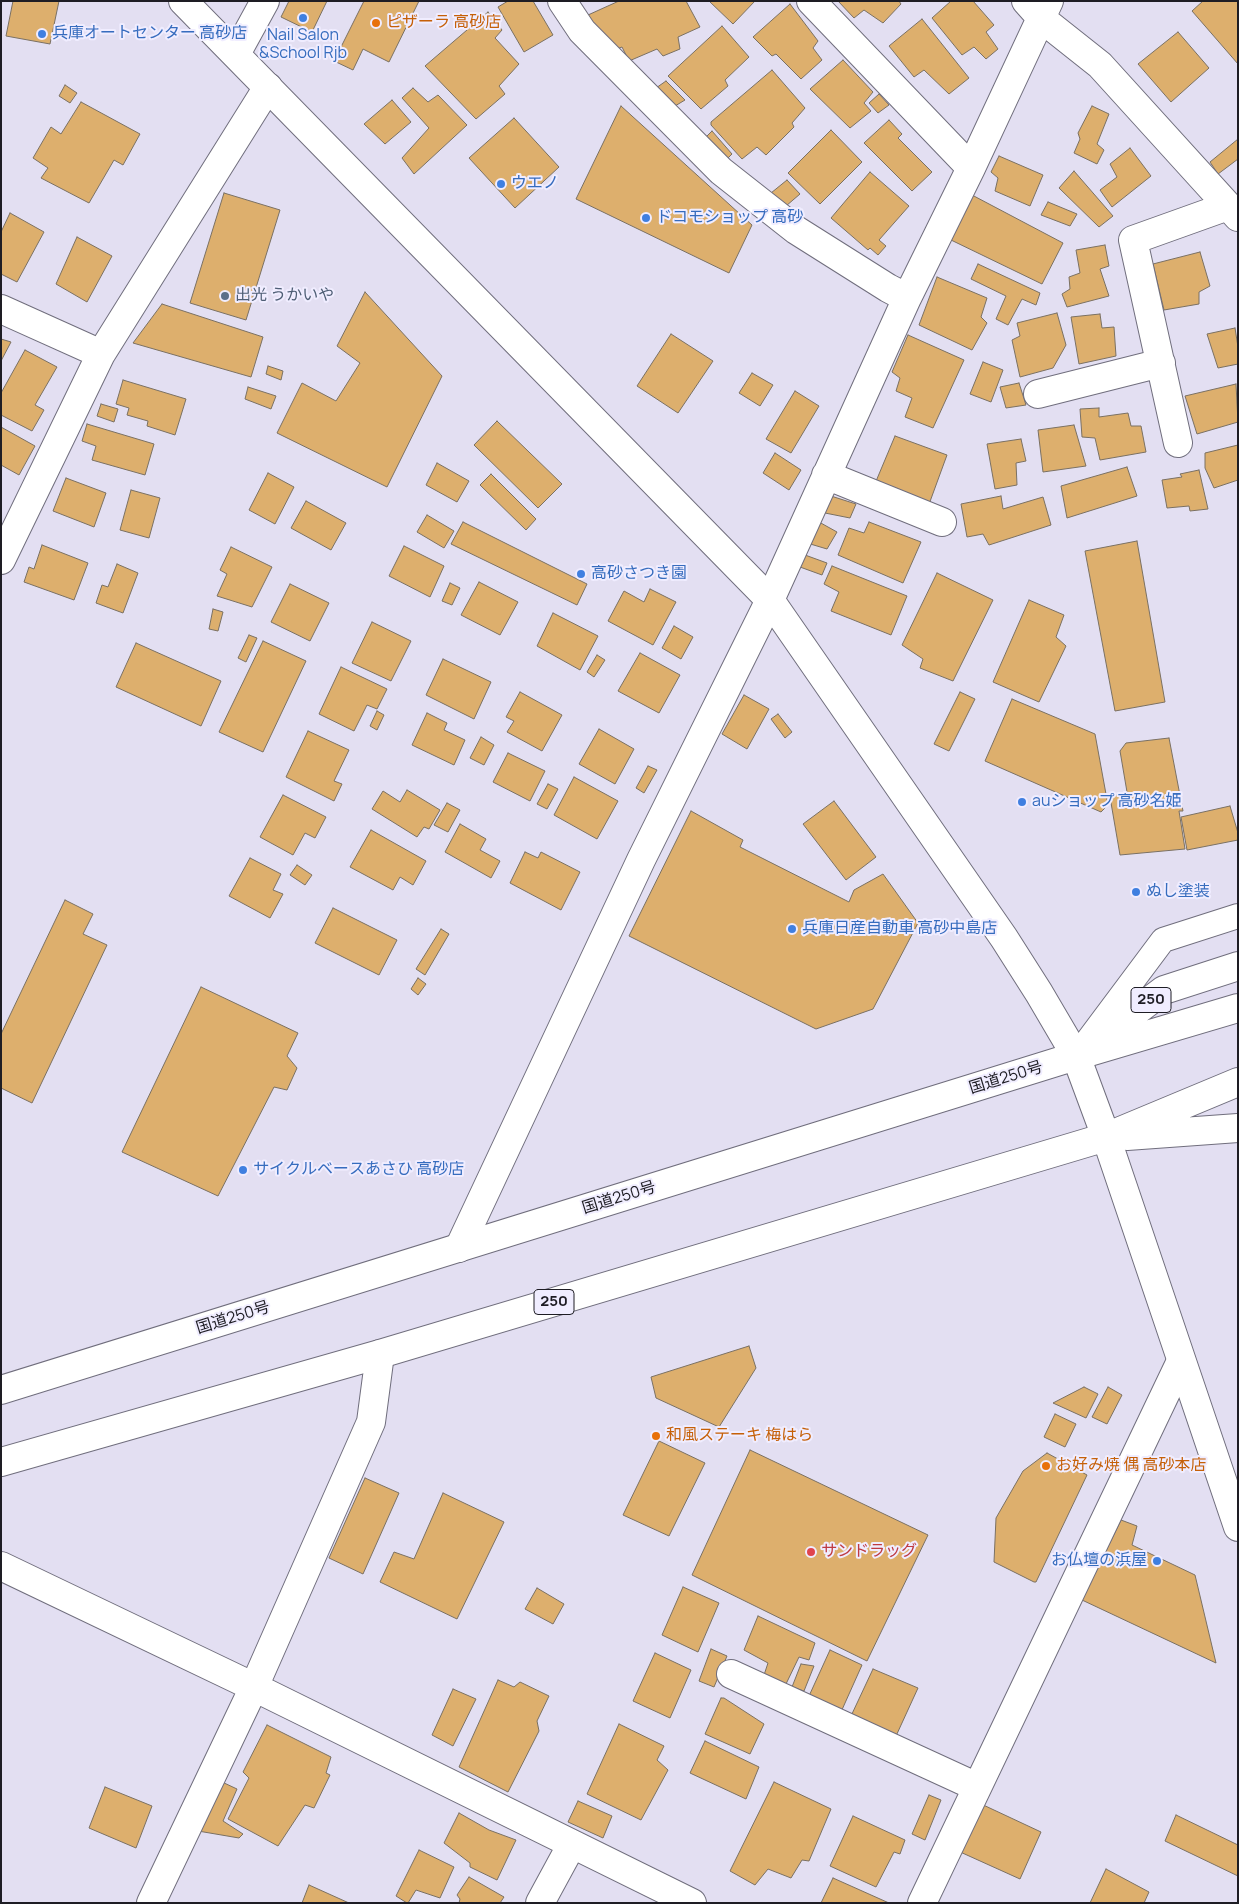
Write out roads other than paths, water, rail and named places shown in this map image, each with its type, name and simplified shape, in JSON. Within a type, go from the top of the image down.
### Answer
[{"type":"main road","points":[[183,1],[770,600],[1004,938],[1076,1056],[1106,1137],[1238,1527]]},
{"type":"main road","points":[[236,54],[265,1]]},
{"type":"main road","points":[[562,1],[582,30],[721,171],[796,230],[888,288],[908,298]]},
{"type":"main road","points":[[811,1],[971,168]]},
{"type":"main road","points":[[459,1248],[641,860],[770,600],[908,298],[971,168],[1039,7],[1100,65],[1233,212],[1133,240],[1178,443]]},
{"type":"main road","points":[[1,560],[101,354],[268,87]]},
{"type":"main road","points":[[1,309],[101,354]]},
{"type":"main road","points":[[1038,394],[1161,364]]},
{"type":"main road","points":[[826,475],[942,522]]},
{"type":"main road","name":"250","points":[[1076,1056],[1164,990],[1238,966]]},
{"type":"main road","name":"国道250号","points":[[1,1390],[1076,1056],[1238,1008]]},
{"type":"main road","name":"250","points":[[1,1462],[380,1354],[1106,1137],[1238,1082]]},
{"type":"main road","name":"250","points":[[1106,1137],[1238,1128]]},
{"type":"main road","points":[[151,1903],[254,1687],[371,1422],[380,1354]]},
{"type":"main road","points":[[922,1903],[1182,1361]]},
{"type":"main road","points":[[1,1566],[254,1687],[692,1903]]},
{"type":"main road","points":[[731,1674],[978,1786]]},
{"type":"main road","points":[[540,1903],[572,1844]]},
{"type":"lane","points":[[1076,1056],[1163,940],[1238,916]]},
{"type":"place","name":"Nail Salon &School Rjb","points":[[303,18]]},
{"type":"place","name":"ピザーラ 高砂店","points":[[376,23]]},
{"type":"place","name":"兵庫オートセンター 高砂店","points":[[42,34]]},
{"type":"place","name":"ウエノ","points":[[501,184]]},
{"type":"place","name":"ドコモショップ 高砂","points":[[646,218]]},
{"type":"place","name":"出光 うかいや","points":[[225,296]]},
{"type":"place","name":"高砂さつき園","points":[[581,574]]},
{"type":"place","name":"auショップ 高砂名姫","points":[[1022,802]]},
{"type":"place","name":"ぬし塗装","points":[[1136,892]]},
{"type":"place","name":"兵庫日産自動車 高砂中島店","points":[[792,929]]},
{"type":"place","name":"サイクルベースあさひ 高砂店","points":[[243,1170]]},
{"type":"place","name":"和風ステーキ 梅はら","points":[[656,1436]]},
{"type":"place","name":"お好み焼 偶 高砂本店","points":[[1046,1466]]},
{"type":"place","name":"サンドラッグ","points":[[811,1552]]},
{"type":"place","name":"お仏壇の浜屋","points":[[1157,1561]]}]
